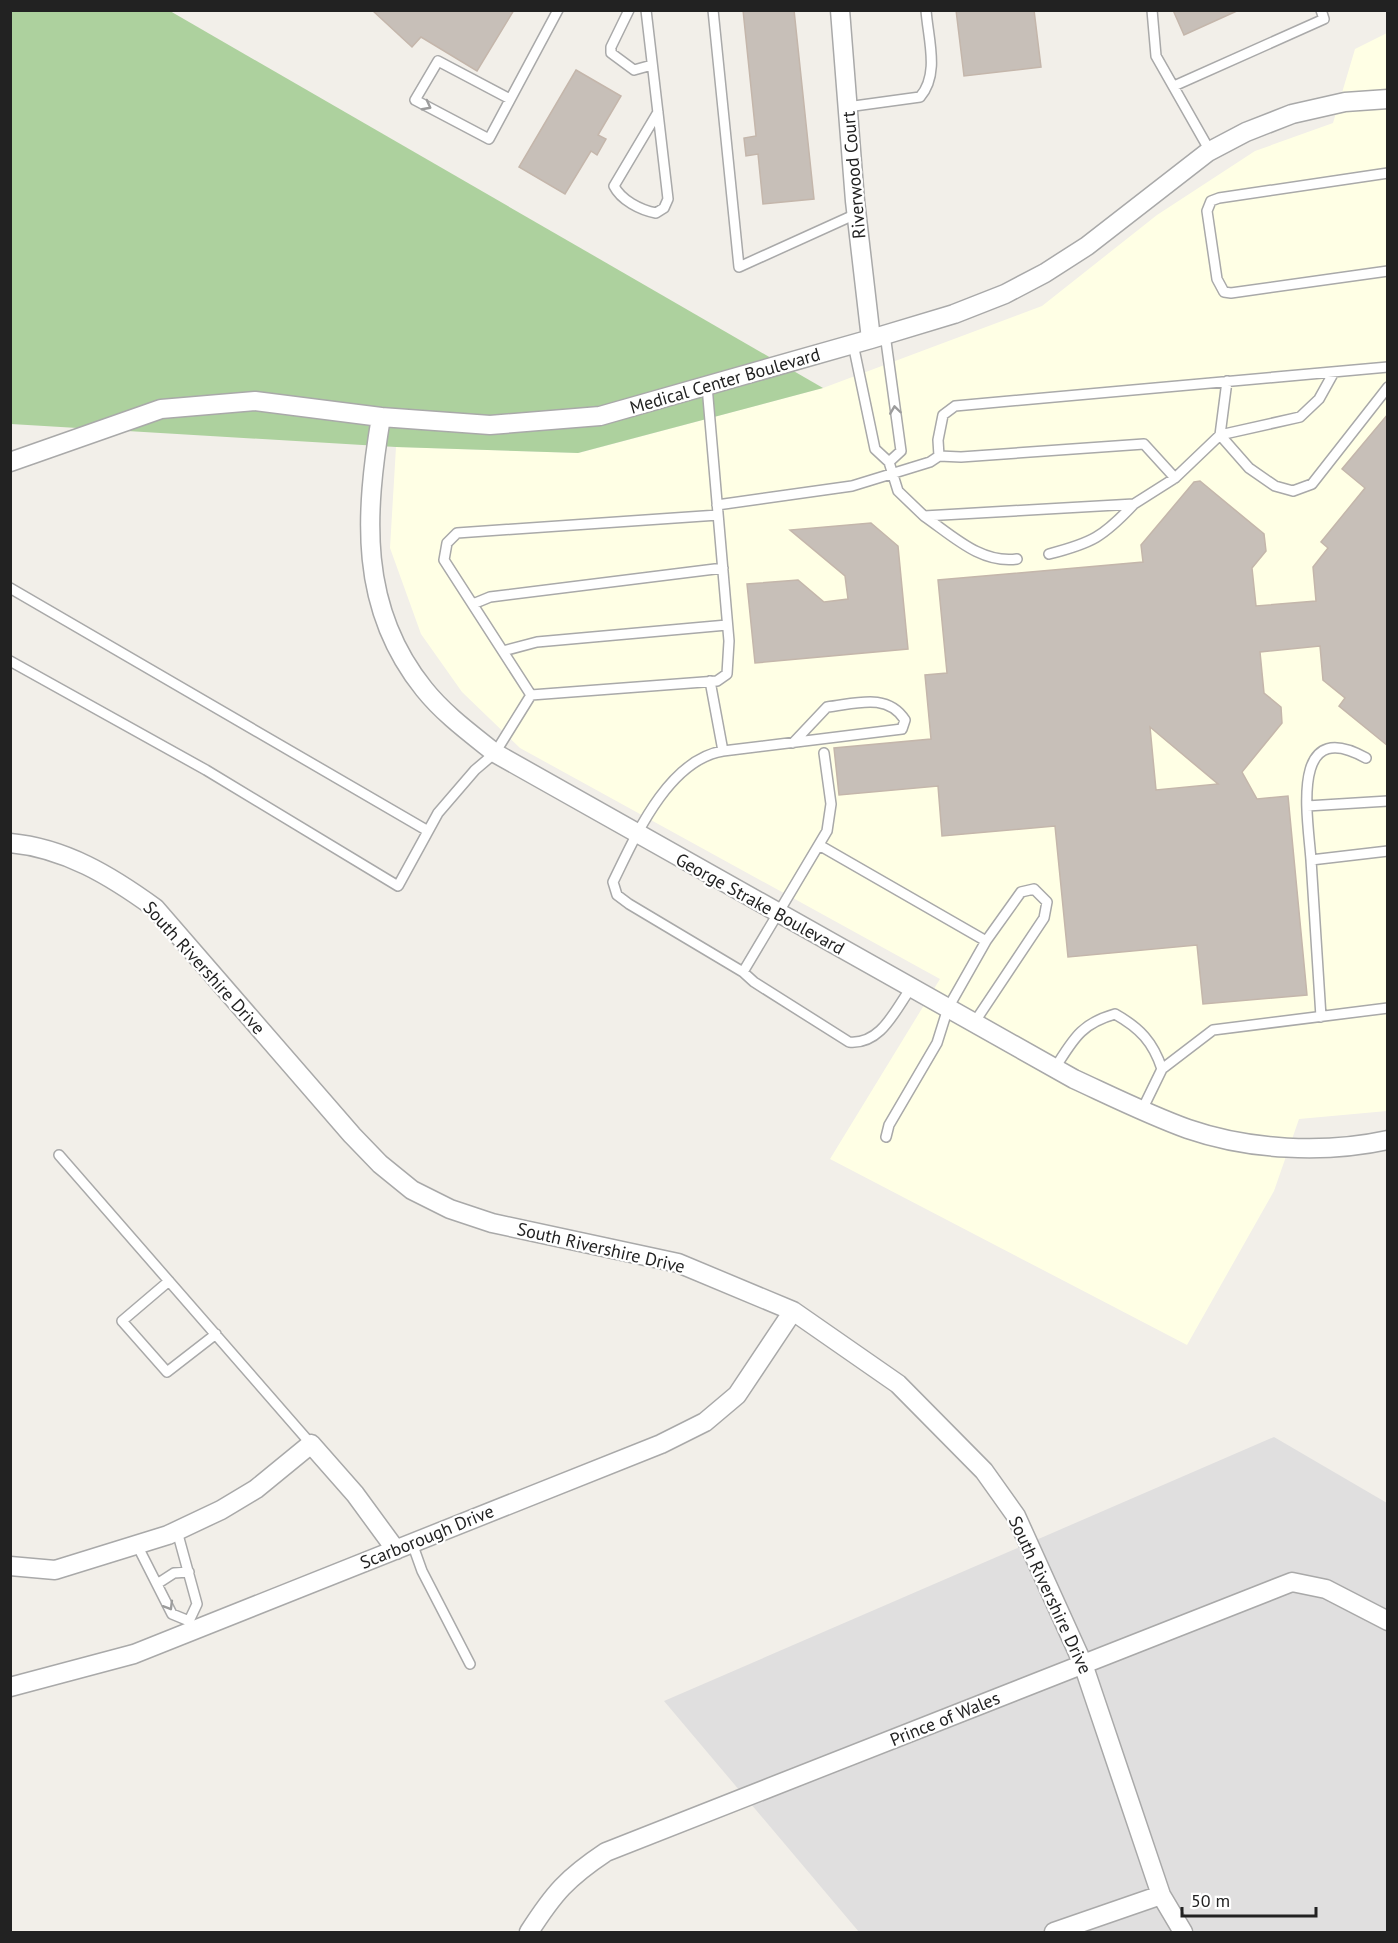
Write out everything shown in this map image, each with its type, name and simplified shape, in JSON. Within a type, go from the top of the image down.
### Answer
[{"type":"street","name":"Riverwood Court","points":[[840,10],[856,214],[878,337]]},
{"type":"street","name":"Medical Center Boulevard","points":[[10,462],[161,408],[255,401],[381,417],[490,425],[600,416],[878,337],[954,314],[1005,294],[1045,273],[1087,246],[1210,151],[1246,132],[1292,114],[1345,102],[1388,99]]},
{"type":"street","name":"George Strake Boulevard","points":[[381,417],[370,483],[369,528],[373,579],[383,615],[403,659],[424,689],[455,722],[495,753],[1055,1068],[1142,1110],[1187,1129],[1232,1141],[1329,1148],[1388,1140]]},
{"type":"street","name":"South Rivershire Drive","points":[[10,843],[51,851],[86,864],[122,884],[155,908],[352,1135],[380,1164],[412,1190],[450,1209],[492,1223],[678,1263],[792,1311],[898,1384],[984,1471],[1016,1516],[1083,1664],[1161,1895],[1183,1932]]},
{"type":"street","name":"Scarborough Drive","points":[[10,1688],[134,1654],[191,1626],[404,1547],[661,1444],[705,1422],[737,1395],[792,1311]]},
{"type":"street","points":[[10,1566],[55,1570],[177,1531],[256,1489],[311,1443],[404,1547]]},
{"type":"street","name":"Prince of Wales","points":[[529,1932],[553,1894],[580,1869],[606,1852],[1292,1582],[1326,1589],[1388,1622]]},
{"type":"street","points":[[1054,1932],[1161,1895]]},
{"type":"lane","points":[[510,99],[438,60],[415,100],[489,139],[558,10]]},
{"type":"lane","points":[[630,10],[611,46],[611,53],[634,70],[652,65]]},
{"type":"lane","points":[[646,10],[652,65],[658,112],[668,199],[664,208],[656,213],[647,212],[618,195],[614,186],[658,112]]},
{"type":"lane","points":[[713,10],[739,267],[856,214]]},
{"type":"lane","points":[[847,107],[920,97],[928,88],[932,75],[926,10]]},
{"type":"lane","points":[[1152,10],[1156,56],[1210,151]]},
{"type":"lane","points":[[1174,86],[1324,19],[1321,10]]},
{"type":"lane","points":[[1388,174],[1219,198],[1211,201],[1207,211],[1216,279],[1224,292],[1388,272]]},
{"type":"lane","points":[[878,337],[901,451],[889,462]]},
{"type":"lane","points":[[853,344],[874,449],[889,462],[898,491],[924,516],[976,553],[1000,561],[1017,559]]},
{"type":"lane","points":[[939,456],[938,440],[943,415],[955,406],[1388,367]]},
{"type":"lane","points":[[1049,554],[1086,544],[1112,527],[1134,504],[1175,478],[1220,435],[1300,417],[1319,399],[1334,372]]},
{"type":"lane","points":[[1227,381],[1220,435],[1249,468],[1275,486],[1293,491],[1312,484],[1388,387]]},
{"type":"lane","points":[[531,695],[710,681],[728,674],[723,568],[706,386]]},
{"type":"lane","points":[[717,505],[852,486],[930,462],[939,456],[961,457],[1144,444],[1175,478]]},
{"type":"lane","points":[[924,516],[1134,504]]},
{"type":"lane","points":[[531,695],[444,560],[447,543],[457,533],[718,516]]},
{"type":"lane","points":[[473,604],[490,597],[723,568]]},
{"type":"lane","points":[[10,588],[428,831]]},
{"type":"lane","points":[[503,651],[537,642],[727,625]]},
{"type":"lane","points":[[10,661],[206,770],[398,886],[438,813],[475,770],[495,753],[531,695]]},
{"type":"lane","points":[[710,681],[723,751]]},
{"type":"lane","points":[[793,742],[827,707],[880,702],[897,708],[905,720],[902,729],[707,754],[672,782],[636,834],[613,882],[617,895],[743,972],[754,982],[849,1042],[862,1043],[878,1035],[911,988]]},
{"type":"lane","points":[[1321,1017],[1307,806],[1308,775],[1312,759],[1321,752],[1335,747],[1350,750],[1366,758]]},
{"type":"lane","points":[[743,972],[827,831],[831,804],[824,753]]},
{"type":"lane","points":[[1307,806],[1388,801]]},
{"type":"lane","points":[[819,844],[986,941]]},
{"type":"lane","points":[[1311,860],[1388,851]]},
{"type":"lane","points":[[886,1137],[889,1125],[937,1043],[948,1008],[986,941],[1021,892],[1034,889],[1047,902],[1044,918],[974,1023]]},
{"type":"lane","points":[[1142,1110],[1162,1069],[1213,1030],[1388,1008]]},
{"type":"lane","points":[[1055,1068],[1079,1031],[1098,1019],[1115,1014],[1136,1026],[1155,1047],[1162,1069]]},
{"type":"lane","points":[[59,1155],[311,1443]]},
{"type":"lane","points":[[169,1281],[122,1321],[167,1372],[216,1334]]},
{"type":"lane","points":[[137,1545],[172,1614],[191,1626],[197,1604],[177,1531]]},
{"type":"lane","points":[[404,1547],[422,1571],[470,1664]]},
{"type":"lane","points":[[157,1584],[174,1573],[189,1572]]},
{"type":"shaded area","points":[[1387,33],[1387,1111],[1299,1119],[1274,1191],[1187,1345],[830,1159],[940,979],[520,748],[462,692],[421,634],[390,548],[396,447],[579,453],[823,388],[1042,306],[1157,215],[1255,151],[1333,123],[1355,49]]},
{"type":"shaded area","points":[[1274,1437],[1387,1503],[1387,1932],[859,1932],[664,1701]]},
{"type":"green space","points":[[10,11],[170,11],[823,388],[578,453],[396,447],[11,424]]},
{"type":"building","points":[[372,10],[514,10],[477,71],[421,37],[412,47]]},
{"type":"building","points":[[743,10],[794,10],[814,199],[763,204],[758,154],[746,156],[744,138],[756,136]]},
{"type":"building","points":[[956,10],[1034,10],[1041,67],[964,76]]},
{"type":"building","points":[[1173,10],[1239,10],[1184,35]]},
{"type":"building","points":[[576,70],[621,96],[598,135],[606,139],[597,155],[591,151],[565,194],[519,167]]},
{"type":"building","points":[[1388,414],[1388,746],[1339,706],[1345,698],[1323,680],[1320,646],[1260,652],[1264,693],[1281,707],[1282,723],[1242,772],[1257,799],[1288,796],[1307,995],[1203,1004],[1197,945],[1068,957],[1055,826],[942,836],[938,786],[839,795],[834,748],[931,739],[925,675],[947,673],[938,580],[1143,562],[1141,545],[1194,482],[1200,481],[1264,534],[1266,551],[1252,568],[1256,606],[1316,601],[1313,567],[1328,548],[1321,542],[1365,488],[1342,469]],"holes":[[[1150,727],[1218,784],[1156,790]]]},
{"type":"building","points":[[871,523],[898,546],[908,649],[755,663],[747,584],[798,580],[824,602],[848,599],[845,576],[790,530]]}]
